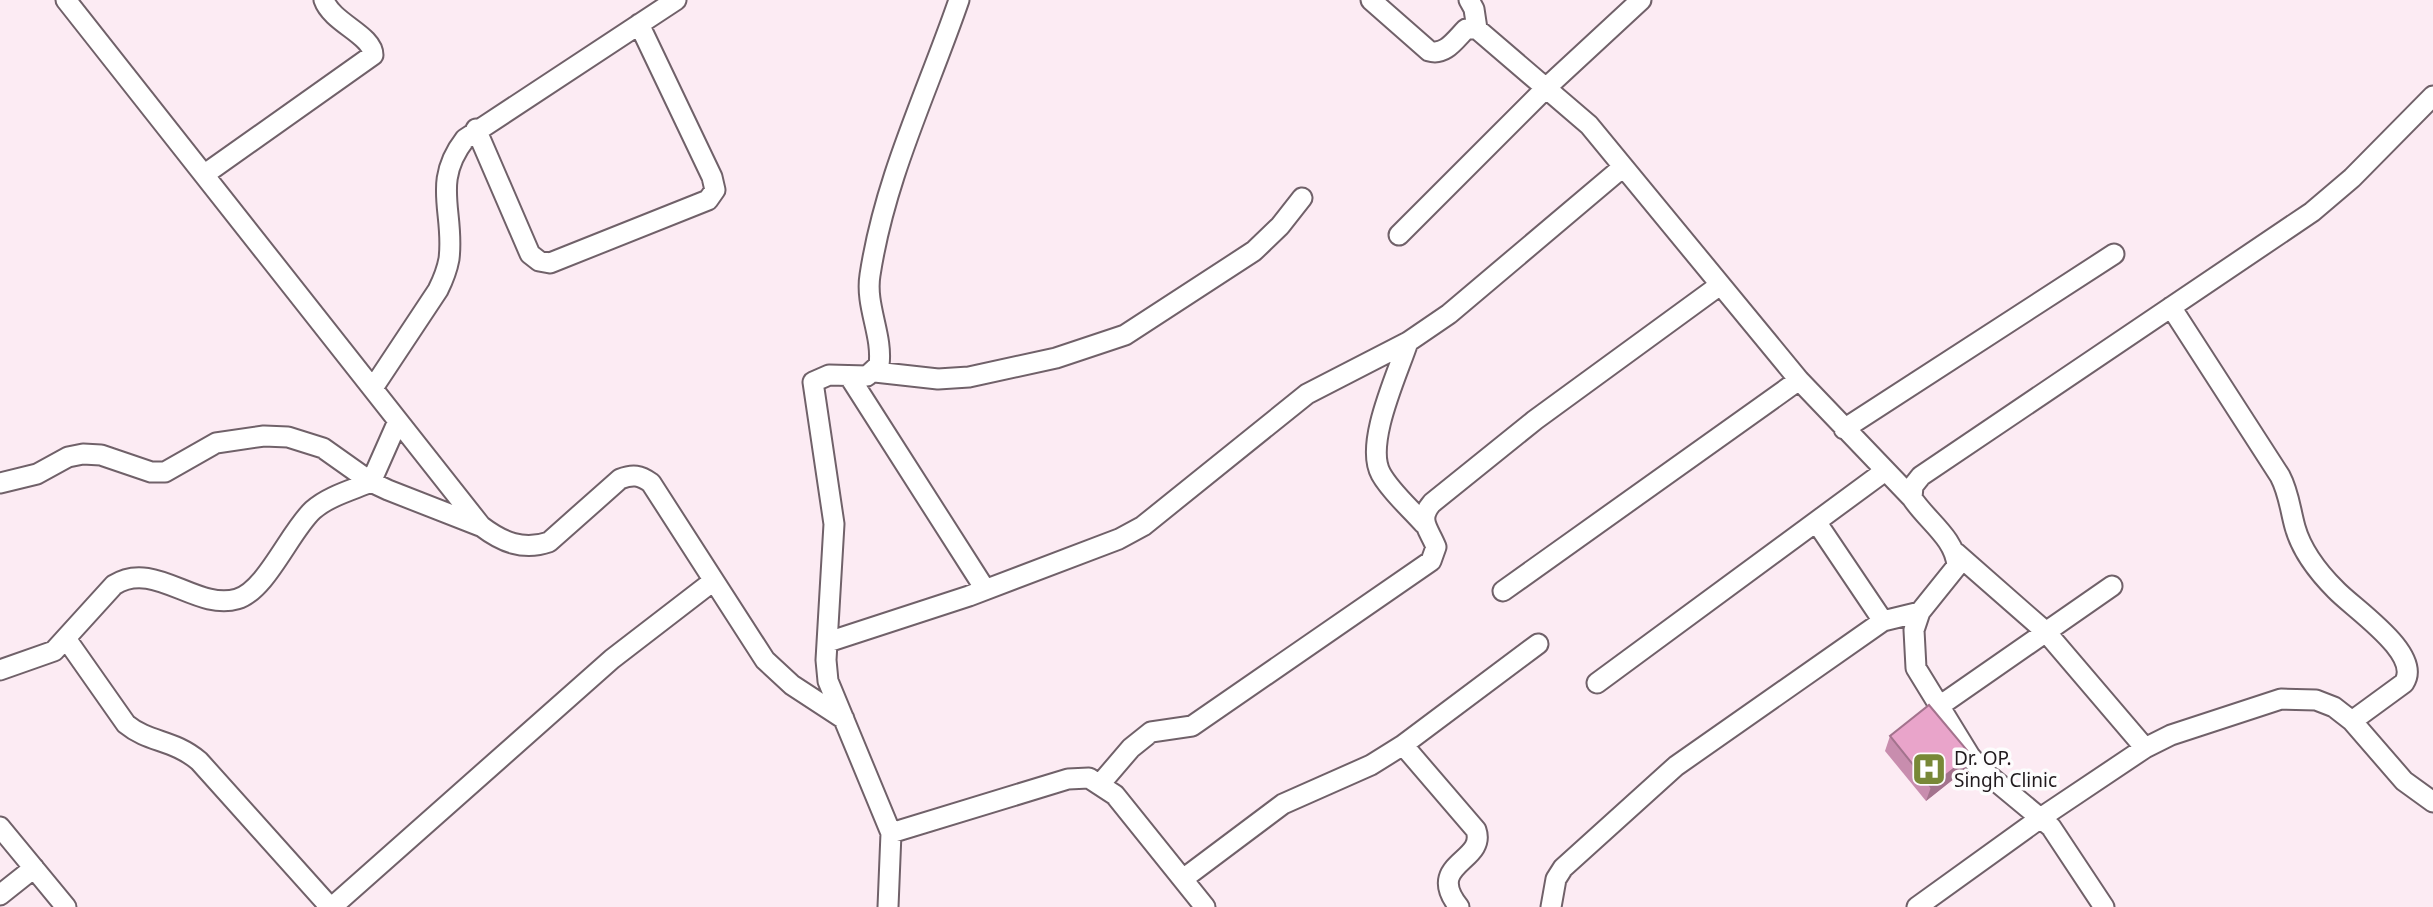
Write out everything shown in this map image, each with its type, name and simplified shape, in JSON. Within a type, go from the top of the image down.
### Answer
[{"type":"street","points":[[66,0],[481,526]]},
{"type":"street","points":[[205,174],[373,55],[373,48],[368,41],[335,18],[324,0]]},
{"type":"street","points":[[373,388],[438,290],[446,273],[449,248],[444,200],[446,180],[457,150],[476,130],[676,0]]},
{"type":"street","points":[[875,372],[880,358],[868,292],[882,213],[897,162],[959,0]]},
{"type":"street","points":[[1371,0],[1429,51],[1437,53],[1445,50],[1466,29],[1477,29],[1589,125],[1799,380],[1912,498],[1956,553],[2046,632],[2145,748]]},
{"type":"street","points":[[1469,0],[1474,9],[1477,29]]},
{"type":"street","points":[[1399,235],[1547,87],[1641,0]]},
{"type":"street","points":[[476,130],[530,254],[539,261],[550,263],[708,200],[715,190],[712,177],[639,24]]},
{"type":"street","points":[[1912,498],[1913,486],[1921,476],[2332,197],[2429,108]]},
{"type":"street","points":[[828,642],[985,589],[1119,539],[1143,526],[1164,512],[1307,394],[1408,342],[1449,314],[1623,167]]},
{"type":"street","points":[[888,907],[891,833],[828,681],[825,660],[834,524],[813,382],[829,375],[867,376],[875,372],[938,379],[969,377],[1056,358],[1125,335],[1255,251],[1280,226],[1302,198]]},
{"type":"street","points":[[1844,429],[2114,254]]},
{"type":"street","points":[[1424,524],[1427,509],[1535,420],[1720,285]]},
{"type":"street","points":[[2171,307],[2280,475],[2290,498],[2296,530],[2309,558],[2337,592],[2390,639],[2409,666],[2409,675],[2404,683],[2352,721]]},
{"type":"street","points":[[1101,783],[1142,738],[1151,732],[1182,730],[1192,726],[1431,561],[1436,547],[1424,524],[1381,475],[1375,461],[1378,437],[1408,342]]},
{"type":"street","points":[[849,376],[985,589]]},
{"type":"street","points":[[1503,591],[1799,380]]},
{"type":"street","points":[[0,670],[41,657],[67,640],[104,596],[124,579],[146,578],[221,602],[242,598],[256,585],[314,509],[371,482],[398,421]]},
{"type":"street","points":[[0,483],[37,474],[68,457],[83,454],[101,455],[151,472],[165,472],[216,443],[264,436],[307,441],[371,482],[481,526],[517,546],[536,547],[549,542],[620,479],[631,475],[641,476],[651,484],[712,582],[779,676],[844,719]]},
{"type":"street","points":[[1597,683],[1885,471]]},
{"type":"street","points":[[1817,523],[1884,621]]},
{"type":"street","points":[[1956,553],[1957,566],[1951,577],[1920,612],[1914,629],[1916,668],[1938,707],[1981,769],[2042,817],[2061,839],[2104,907]]},
{"type":"street","points":[[67,640],[126,724],[136,732],[175,744],[199,761],[331,907],[611,659],[712,582]]},
{"type":"street","points":[[1938,707],[2112,586]]},
{"type":"street","points":[[1535,907],[1551,901],[1563,868],[1676,766],[1884,621],[1920,612]]},
{"type":"street","points":[[1183,879],[1283,804],[1371,765],[1403,745],[1538,643]]},
{"type":"street","points":[[1917,907],[2042,817],[2145,748],[2171,735],[2281,699],[2316,700],[2334,707],[2352,721],[2404,781],[2433,802]]},
{"type":"street","points":[[1403,745],[1476,830],[1479,838],[1476,846],[1453,868],[1448,878],[1448,889],[1459,907]]},
{"type":"street","points":[[891,833],[1068,779],[1089,778],[1101,783],[1115,795],[1205,907]]},
{"type":"street","points":[[0,827],[66,907]]},
{"type":"street","points":[[0,895],[34,868]]},
{"type":"building","points":[[1929,705],[1971,755],[1931,787],[1890,736]]},
{"type":"place","name":"Dr. OP. Singh Clinic","points":[[1929,769]]}]
